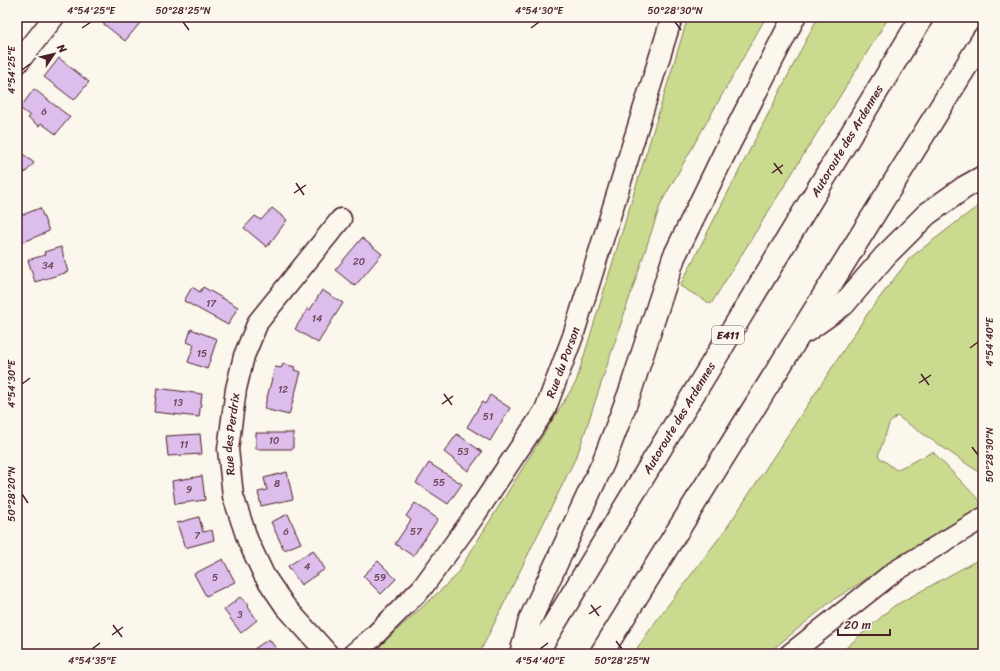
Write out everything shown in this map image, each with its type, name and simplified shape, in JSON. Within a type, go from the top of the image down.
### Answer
[{"type":"highway","points":[[521,654],[530,620],[603,463],[630,392],[674,257],[725,152],[794,17]]},
{"type":"highway","name":"Autoroute des Ardennes","points":[[536,654],[922,17]]},
{"type":"highway","points":[[601,654],[983,39]]},
{"type":"highway","points":[[800,335],[844,304],[885,256],[927,214],[965,186],[983,177]]},
{"type":"street","points":[[17,64],[54,17]]},
{"type":"street","name":"Rue du Porson","points":[[353,654],[372,638],[422,588],[473,518],[545,410],[573,336],[672,17]]},
{"type":"street","name":"Rue des Perdrix","points":[[328,654],[285,606],[264,575],[251,548],[233,496],[228,449],[236,389],[244,356],[258,322],[341,219]]},
{"type":"street","points":[[790,654],[894,572],[983,518]]},
{"type":"green space","points":[[688,17],[766,17],[661,203],[578,453],[484,644],[479,654],[371,654],[455,577],[576,382]]},
{"type":"green space","points":[[818,17],[889,17],[711,304],[680,286]]},
{"type":"green space","points":[[983,202],[983,475],[897,416],[889,424],[878,456],[896,470],[933,452],[983,504],[983,506],[833,600],[767,654],[633,654],[659,617],[726,529],[868,313],[910,258]]},
{"type":"green space","points":[[983,557],[983,654],[839,654],[894,606]]},
{"type":"building","points":[[95,17],[133,17],[140,23],[125,41]]},
{"type":"building","points":[[59,58],[89,82],[74,100],[44,77]]},
{"type":"building","points":[[34,89],[70,117],[56,134],[41,123],[39,126],[28,118],[30,116],[20,108]]},
{"type":"building","points":[[17,149],[34,163],[17,179]]},
{"type":"building","points":[[40,208],[49,231],[17,245],[17,217]]},
{"type":"building","points":[[272,208],[287,220],[267,247],[244,228],[255,216],[261,220]]},
{"type":"building","points":[[362,238],[382,254],[355,286],[335,270]]},
{"type":"building","points":[[61,247],[68,272],[35,282],[28,260],[45,255],[44,252]]},
{"type":"building","points":[[192,287],[200,292],[203,287],[238,307],[228,325],[184,301]]},
{"type":"building","points":[[322,290],[343,303],[318,343],[295,329],[308,308],[310,310]]},
{"type":"building","points":[[191,329],[217,339],[207,369],[188,362],[194,345],[187,342]]},
{"type":"building","points":[[283,364],[295,367],[294,370],[301,372],[289,415],[264,409],[275,367],[281,368]]},
{"type":"building","points":[[157,388],[202,394],[199,417],[154,412]]},
{"type":"building","points":[[490,395],[510,408],[490,441],[467,427],[482,402],[485,404]]},
{"type":"building","points":[[256,433],[293,433],[293,449],[256,449]]},
{"type":"building","points":[[200,434],[202,454],[168,456],[166,436]]},
{"type":"building","points":[[457,434],[482,452],[468,471],[444,452]]},
{"type":"building","points":[[429,463],[462,484],[448,504],[416,483]]},
{"type":"building","points":[[287,472],[293,499],[261,506],[258,492],[267,490],[264,478]]},
{"type":"building","points":[[202,476],[205,500],[175,504],[172,481]]},
{"type":"building","points":[[415,503],[438,519],[413,556],[395,544],[411,520],[406,516]]},
{"type":"building","points":[[288,514],[301,543],[284,550],[271,522]]},
{"type":"building","points":[[199,517],[203,532],[212,530],[214,540],[185,548],[177,523]]},
{"type":"building","points":[[313,550],[325,569],[301,585],[288,566]]},
{"type":"building","points":[[223,559],[235,582],[206,596],[194,574]]},
{"type":"building","points":[[378,561],[396,579],[381,594],[363,576]]},
{"type":"building","points":[[240,597],[249,605],[248,607],[257,620],[241,633],[224,610]]},
{"type":"building","points":[[269,639],[280,654],[258,654],[254,649]]}]
